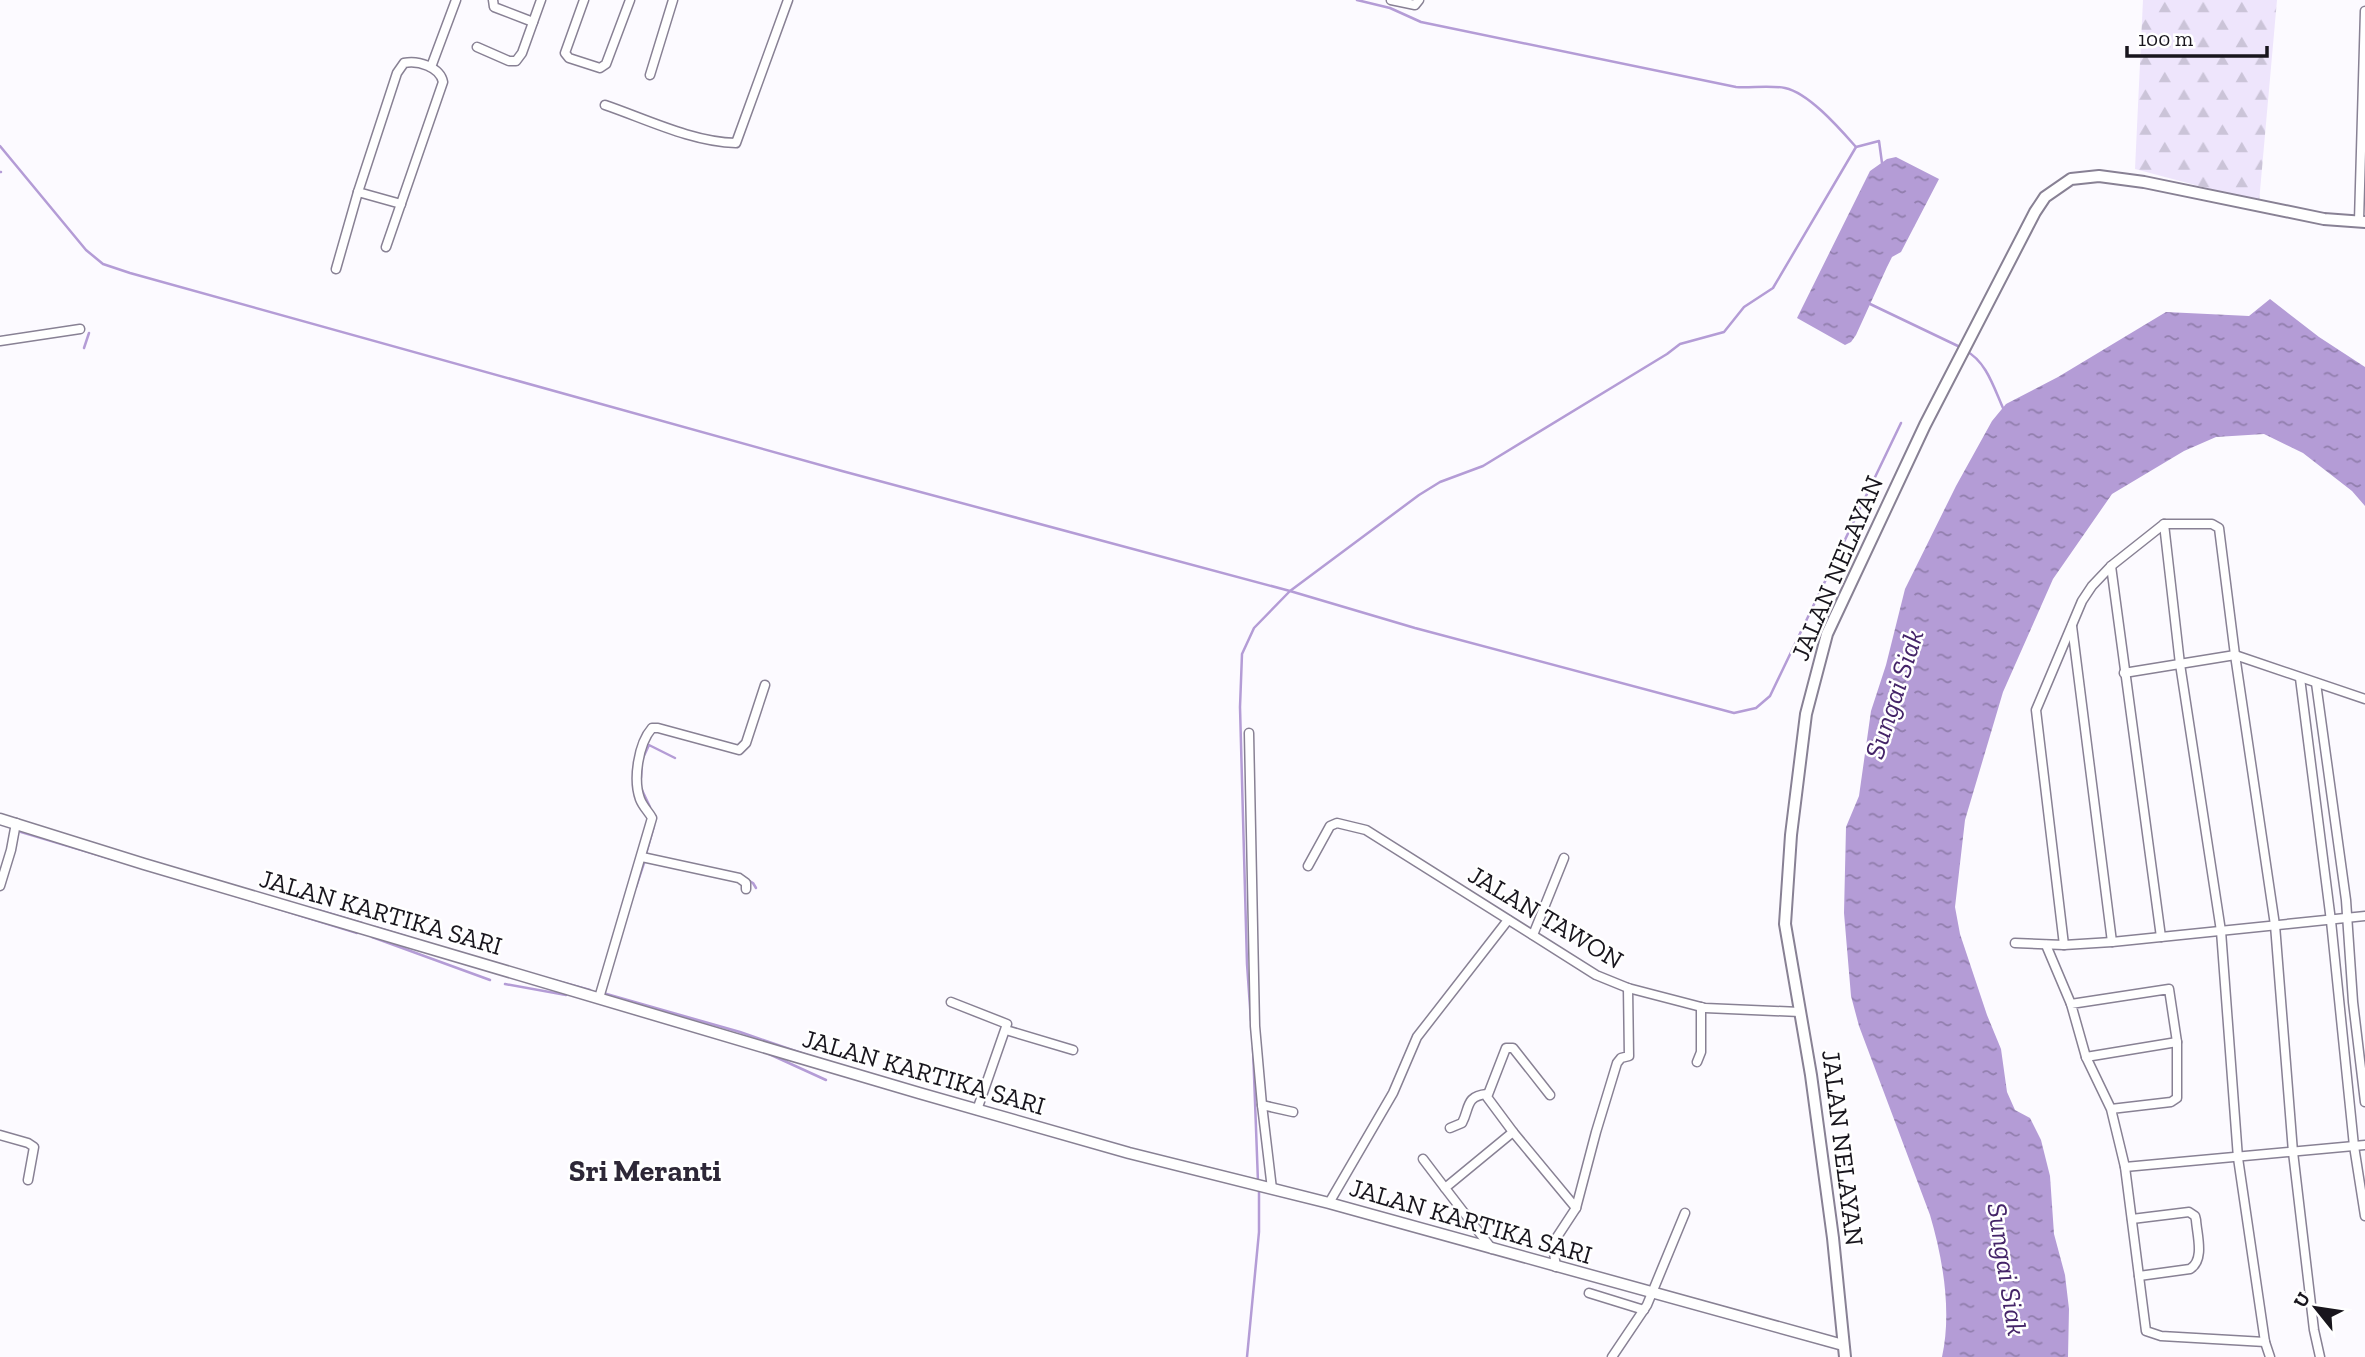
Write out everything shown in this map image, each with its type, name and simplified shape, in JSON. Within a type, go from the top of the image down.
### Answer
[{"type":"main road","name":"JALAN NELAYAN","points":[[1845,1357],[1833,1238],[1810,1063],[1785,924],[1799,761],[1814,677],[1827,634],[1925,425],[2045,197],[2071,179],[2099,176],[2144,182],[2324,219],[2362,222]]},
{"type":"street","points":[[431,67],[456,0]]},
{"type":"street","points":[[493,0],[492,6],[496,9],[533,22]]},
{"type":"street","points":[[477,47],[509,61],[516,61],[522,53],[541,0]]},
{"type":"street","points":[[584,0],[565,53],[569,58],[600,68],[606,64],[630,0]]},
{"type":"street","points":[[650,75],[673,0]]},
{"type":"street","points":[[605,105],[694,136],[736,143],[788,0]]},
{"type":"street","points":[[1391,0],[1415,5],[1419,0]]},
{"type":"street","points":[[2362,222],[2365,11]]},
{"type":"street","points":[[337,269],[358,192],[399,69],[404,63],[410,62],[431,67],[441,75],[443,82],[386,247]]},
{"type":"street","points":[[358,192],[401,204]]},
{"type":"street","points":[[0,341],[80,329]]},
{"type":"street","points":[[2164,524],[2180,664],[2221,931],[2238,1158],[2265,1342],[2270,1357]]},
{"type":"street","points":[[2064,945],[2036,710],[2071,625],[2092,586],[2111,566],[2164,524],[2212,524],[2219,528],[2275,925],[2293,1152],[2314,1330],[2320,1357]]},
{"type":"street","points":[[2111,566],[2161,937]]},
{"type":"street","points":[[2071,625],[2112,942]]},
{"type":"street","points":[[2124,673],[2235,655],[2365,699]]},
{"type":"street","points":[[2300,678],[2332,922],[2354,1146],[2365,1216]]},
{"type":"street","points":[[2316,683],[2348,918],[2353,1002],[2365,1102]]},
{"type":"street","points":[[599,998],[652,818],[642,803],[637,778],[648,733],[652,728],[658,728],[739,750],[746,743],[765,685]]},
{"type":"street","points":[[1249,733],[1255,1026],[1272,1189]]},
{"type":"street","name":"JALAN KARTIKA SARI","points":[[0,819],[977,1110],[1329,1203],[1556,1267],[1649,1301],[1768,1322],[1843,1345]]},
{"type":"street","points":[[0,886],[16,823]]},
{"type":"street","name":"JALAN TAWON","points":[[1308,866],[1330,826],[1336,823],[1366,830],[1596,975],[1628,988],[1701,1007],[1800,1012]]},
{"type":"street","points":[[642,857],[738,878],[747,883],[746,889]]},
{"type":"street","points":[[1533,935],[1564,858]]},
{"type":"street","points":[[2015,943],[2064,945],[2112,942],[2275,925],[2332,922],[2365,916]]},
{"type":"street","points":[[1329,1203],[1393,1093],[1418,1037],[1508,920]]},
{"type":"street","points":[[2046,945],[2070,1004],[2086,1057],[2111,1109],[2125,1167],[2148,1332],[2161,1336],[2265,1342]]},
{"type":"street","points":[[1556,1267],[1553,1246],[1555,1240],[1576,1208],[1595,1132],[1617,1063],[1620,1058],[1629,1056],[1628,988]]},
{"type":"street","points":[[2070,1004],[2169,989],[2177,1042],[2177,1098],[2171,1102],[2111,1109]]},
{"type":"street","points":[[951,1002],[1005,1022],[1006,1030],[977,1110]]},
{"type":"street","points":[[1697,1062],[1701,1052],[1701,1007]]},
{"type":"street","points":[[1006,1030],[1073,1050]]},
{"type":"street","points":[[2086,1057],[2177,1042]]},
{"type":"street","points":[[1550,1095],[1509,1047],[1503,1052],[1487,1094],[1489,1100],[1576,1208]]},
{"type":"street","points":[[1450,1129],[1462,1123],[1475,1096],[1487,1094]]},
{"type":"street","points":[[1262,1105],[1293,1112]]},
{"type":"street","points":[[1446,1188],[1513,1132]]},
{"type":"street","points":[[0,1135],[34,1147],[28,1180]]},
{"type":"street","points":[[2125,1167],[2365,1145]]},
{"type":"street","points":[[1423,1159],[1492,1249]]},
{"type":"street","points":[[2132,1219],[2189,1212],[2196,1220],[2199,1258],[2194,1267],[2140,1276]]},
{"type":"street","points":[[1612,1357],[1649,1301],[1685,1213]]},
{"type":"street","points":[[1589,1293],[1649,1301]]},
{"type":"green space","points":[[2143,0],[2277,0],[2259,202],[2135,169]]},
{"type":"water","points":[[1896,157],[1939,179],[1901,252],[1892,257],[1856,335],[1845,345],[1797,318],[1870,171],[1887,159]]},
{"type":"water","name":"Sungai Siak","points":[[2270,299],[2319,337],[2365,367],[2365,506],[2352,491],[2303,453],[2264,434],[2216,437],[2184,451],[2112,494],[2053,579],[2003,692],[1965,820],[1955,907],[1960,934],[2001,1049],[2007,1092],[2015,1110],[2030,1118],[2041,1140],[2050,1176],[2054,1234],[2065,1275],[2069,1309],[2068,1357],[1942,1357],[1946,1304],[1939,1249],[1930,1215],[1859,1026],[1851,996],[1844,913],[1846,827],[1859,796],[1871,711],[1886,665],[1905,589],[1956,486],[1992,421],[2006,404],[2058,377],[2166,312],[2249,316]]},
{"type":"waterway","points":[[1357,0],[1390,8],[1421,22],[1736,87],[1785,88],[1814,104],[1856,147],[1879,141],[1882,163]]},
{"type":"waterway","points":[[0,146],[86,250],[103,264],[130,273],[842,471],[1734,713],[1756,708],[1770,696],[1901,423]]},
{"type":"waterway","points":[[1251,1021],[1240,707],[1242,654],[1254,628],[1290,591],[1419,495],[1440,482],[1483,466],[1680,344],[1724,332],[1744,307],[1773,288],[1856,147]]},
{"type":"waterway","points":[[1868,303],[1960,347]]},
{"type":"waterway","points":[[84,348],[89,333]]},
{"type":"waterway","points":[[1966,351],[1984,368],[2003,408]]},
{"type":"waterway","points":[[641,778],[642,760],[649,745],[675,758]]},
{"type":"waterway","points":[[641,788],[650,807]]},
{"type":"waterway","points":[[648,855],[646,854],[654,826]]},
{"type":"waterway","points":[[21,832],[115,860]]},
{"type":"waterway","points":[[658,857],[672,860]]},
{"type":"waterway","points":[[636,887],[645,860]]},
{"type":"waterway","points":[[746,879],[756,888]]},
{"type":"waterway","points":[[236,896],[357,933]]},
{"type":"waterway","points":[[318,910],[362,923]]},
{"type":"waterway","points":[[375,927],[405,936]]},
{"type":"waterway","points":[[372,937],[490,980]]},
{"type":"waterway","points":[[546,978],[590,990]]},
{"type":"waterway","points":[[505,984],[566,995]]},
{"type":"waterway","points":[[603,993],[740,1032],[813,1057]]},
{"type":"waterway","points":[[1253,1048],[1258,1182]]},
{"type":"waterway","points":[[769,1054],[826,1080]]},
{"type":"waterway","points":[[1247,1357],[1259,1232],[1259,1188]]},
{"type":"district","name":"Sri Meranti","points":[[645,1171]]}]
